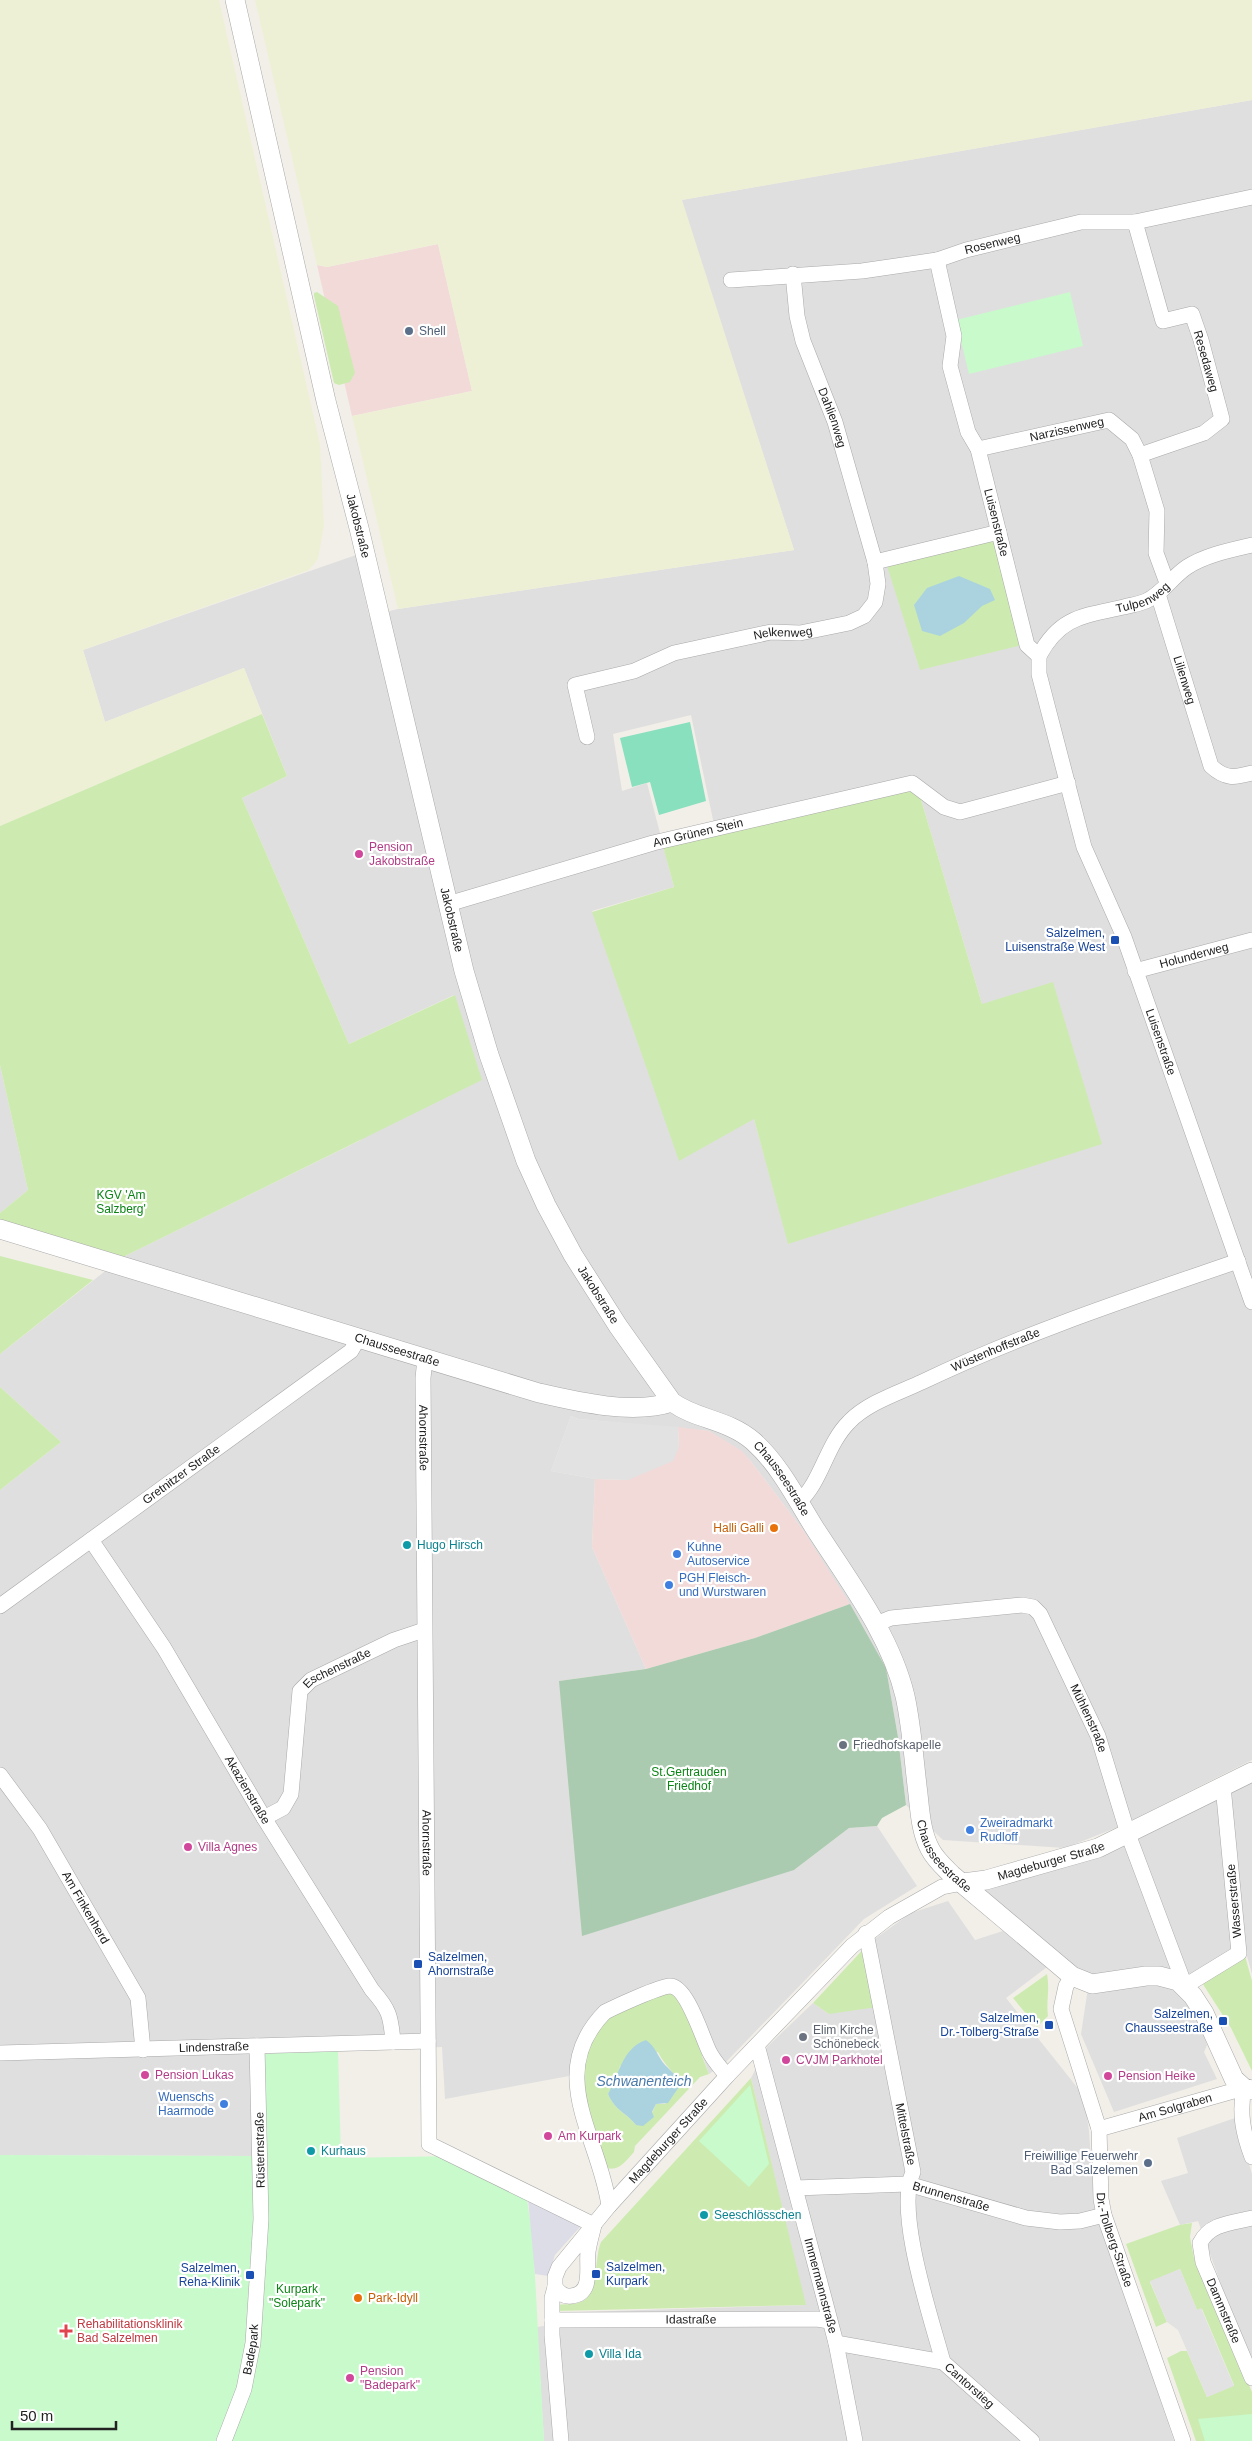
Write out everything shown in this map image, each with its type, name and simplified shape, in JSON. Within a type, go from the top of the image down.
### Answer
[{"type":"street","name":"Jakobstraße","points":[[235,0],[326,401],[359,528],[464,971],[489,1054],[535,1184],[588,1279],[618,1326],[672,1402]]},
{"type":"street","name":"Rosenweg","points":[[730,280],[793,274],[862,271],[937,260],[966,250],[1081,222],[1136,222],[1252,197]]},
{"type":"street","name":"Resedaweg","points":[[1136,222],[1163,320],[1192,314],[1201,340],[1222,419],[1204,433],[1140,455]]},
{"type":"street","name":"Luisenstraße","points":[[937,260],[954,336],[950,366],[968,432],[978,449],[1027,645],[1039,656],[1039,674],[1084,847],[1124,937],[1252,1302]]},
{"type":"street","name":"Dahlienweg","points":[[793,274],[797,316],[803,341],[836,422],[874,562]]},
{"type":"street","name":"Narzissenweg","points":[[978,449],[1109,420],[1132,439],[1140,455]]},
{"type":"street","name":"Lilienweg","points":[[1140,455],[1157,511],[1156,553],[1162,589],[1211,766],[1221,776],[1235,778],[1252,773]]},
{"type":"street","points":[[874,562],[999,532]]},
{"type":"street","name":"Tulpenweg","points":[[1039,656],[1048,639],[1059,628],[1079,617],[1145,602],[1188,566],[1252,545]]},
{"type":"street","name":"Nelkenweg","points":[[587,736],[574,685],[634,671],[674,653],[771,632],[800,633],[849,623],[864,616],[875,602],[878,584],[874,562]]},
{"type":"street","name":"Am Grünen Stein","points":[[448,904],[654,842],[912,783],[944,807],[960,812],[1068,783]]},
{"type":"street","name":"Holunderweg","points":[[1136,971],[1252,940]]},
{"type":"street","name":"Chausseestraße","points":[[0,1230],[539,1393],[581,1402],[656,1407],[672,1402],[681,1409],[727,1425],[753,1442],[765,1454],[799,1502],[876,1624],[894,1662],[905,1696],[925,1836],[934,1856],[1072,1976],[1084,1982],[1101,1984],[1159,1976],[1178,1981],[1185,1986]]},
{"type":"street","name":"Wüstenhoffstraße","points":[[799,1502],[807,1495],[831,1446],[849,1422],[873,1405],[914,1385],[1074,1317],[1238,1261]]},
{"type":"street","name":"Gretnitzer Straße","points":[[0,1606],[351,1351],[358,1339]]},
{"type":"street","name":"Ahornstraße","points":[[425,1359],[422,1378],[429,2144],[594,2225]]},
{"type":"street","name":"Akazienstraße","points":[[91,1540],[164,1648],[264,1818],[372,1990],[387,2007],[391,2018],[393,2042]]},
{"type":"street","name":"Mühlenstraße","points":[[876,1624],[891,1618],[1022,1605],[1033,1607],[1040,1614],[1098,1736],[1128,1834],[1185,1986]]},
{"type":"street","name":"Eschenstraße","points":[[264,1818],[283,1808],[292,1794],[300,1691],[311,1680],[394,1640],[424,1630]]},
{"type":"street","name":"Magdeburger Straße","points":[[594,2225],[588,2253],[589,2272],[583,2289],[580,2293],[569,2297],[564,2296],[555,2287],[554,2281],[559,2267],[609,2206],[757,2045],[866,1933],[889,1917],[942,1887],[986,1880],[1080,1855],[1128,1834],[1252,1772]]},
{"type":"street","name":"Am Finkenherd","points":[[0,1775],[40,1829],[138,1998],[143,2050]]},
{"type":"street","name":"Wasserstraße","points":[[1185,1986],[1239,1953],[1223,1786]]},
{"type":"street","name":"Mittelstraße","points":[[866,1933],[913,2172],[908,2184],[907,2214],[943,2362]]},
{"type":"street","name":"Dr.-Tolberg-Straße","points":[[1072,1976],[1066,1986],[1061,2009],[1099,2129],[1101,2200],[1104,2215],[1183,2441]]},
{"type":"street","points":[[609,2206],[607,2189],[582,2113],[576,2062],[584,2043],[599,2018],[605,2012],[653,1992],[670,1986],[678,1988],[685,1996],[710,2053],[727,2076]]},
{"type":"street","points":[[1185,1986],[1211,2026],[1234,2079],[1248,2089],[1240,2110],[1252,2157]]},
{"type":"street","name":"Lindenstraße","points":[[0,2053],[428,2041]]},
{"type":"street","name":"Immermannstraße","points":[[757,2045],[836,2343],[855,2441]]},
{"type":"street","name":"Rüsternstraße","points":[[257,2046],[261,2180],[259,2254]]},
{"type":"street","name":"Am Solgraben","points":[[1099,2129],[1248,2089]]},
{"type":"street","name":"Brunnenstraße","points":[[795,2188],[908,2184],[1026,2218],[1060,2222],[1080,2221],[1104,2215]]},
{"type":"street","name":"Dammstraße","points":[[1252,2218],[1217,2226],[1209,2231],[1200,2243],[1203,2262],[1252,2378]]},
{"type":"street","name":"Badepark","points":[[224,2441],[244,2389],[253,2343],[259,2254]]},
{"type":"street","points":[[555,2287],[552,2298],[552,2320],[561,2441]]},
{"type":"street","name":"Idastraße","points":[[552,2320],[817,2318],[830,2321]]},
{"type":"street","name":"Cantorstieg","points":[[836,2343],[943,2362],[1032,2441]]},
{"type":"shaded area","points":[[1252,100],[1252,1760],[1118,1827],[1065,1848],[943,1840],[906,1805],[898,1737],[886,1668],[803,1530],[749,1459],[709,1431],[578,1419],[571,1416],[551,1471],[595,1479],[592,1547],[646,1669],[559,1681],[794,1870],[849,1828],[877,1826],[917,1886],[864,1919],[725,2063],[709,2074],[682,1998],[580,2074],[445,2099],[442,2047],[259,2054],[263,2156],[0,2155],[0,1490],[61,1442],[0,1387],[0,1354],[123,1257],[361,1140],[454,995],[349,1044],[242,798],[287,776],[244,668],[105,722],[83,650],[356,555],[369,616],[398,609],[794,550],[681,200]],"holes":[[[691,715],[716,834],[919,793],[982,1004],[789,1244],[754,1119],[592,911],[674,887],[647,783],[622,791],[613,734]]]},
{"type":"shaded area","points":[[438,244],[472,391],[352,416],[317,265],[327,267]]},
{"type":"shaded area","points":[[0,1065],[28,1190],[0,1213]]},
{"type":"shaded area","points":[[571,1416],[578,1419],[678,1427],[679,1447],[673,1461],[628,1480],[595,1479],[551,1471]]},
{"type":"shaded area","points":[[678,1427],[709,1431],[742,1451],[803,1530],[850,1604],[755,1638],[646,1669],[592,1547],[595,1479],[628,1480],[679,1447]]},
{"type":"shaded area","points":[[1252,1777],[1252,1974],[1245,1949],[1185,1982],[1207,2045],[1204,2052],[1217,2079],[1114,2112],[1081,2034],[1088,1988],[980,1889]]},
{"type":"shaded area","points":[[948,1901],[975,1940],[1009,1929],[1047,1967],[1006,1998],[1084,2096],[1089,2131],[1094,2202],[1174,2441],[544,2441],[537,2327],[565,2323],[579,2312],[805,2305],[751,2078],[767,2047],[813,2003],[829,2014],[869,1943],[911,1913]]},
{"type":"shaded area","points":[[1235,2118],[1252,2174],[1252,2369],[1198,2221],[1180,2225],[1161,2181],[1188,2173],[1177,2138]]},
{"type":"shaded area","points":[[528,2199],[580,2227],[555,2255],[548,2276],[535,2274]]},
{"type":"shaded area","points":[[1180,2269],[1197,2310],[1201,2308],[1234,2386],[1207,2397],[1178,2330],[1167,2322],[1150,2281]]},
{"type":"green space","points":[[0,0],[219,0],[320,444],[324,526],[318,559],[309,570],[83,650],[105,722],[244,668],[262,714],[0,826]]},
{"type":"green space","points":[[255,0],[1252,0],[1252,100],[682,200],[794,550],[398,609],[352,416],[472,391],[438,244],[327,267],[317,265]]},
{"type":"green space","points":[[317,292],[338,306],[355,373],[350,382],[339,385],[334,383],[314,296],[314,293]]},
{"type":"green space","points":[[1070,292],[1083,346],[969,374],[956,320]]},
{"type":"green space","points":[[996,538],[1022,645],[920,670],[887,566]]},
{"type":"green space","name":"KGV 'Am Salzberg'","points":[[262,714],[287,776],[242,798],[349,1044],[455,995],[482,1080],[123,1257],[0,1220],[0,1213],[28,1190],[0,1065],[0,826]]},
{"type":"green space","points":[[690,722],[706,801],[659,815],[650,782],[632,787],[620,738]]},
{"type":"green space","points":[[911,788],[919,793],[982,1004],[1053,982],[1102,1144],[788,1244],[754,1119],[679,1161],[592,912],[674,887],[663,846]]},
{"type":"green space","points":[[0,1256],[93,1280],[0,1354]]},
{"type":"green space","points":[[0,1387],[61,1442],[0,1490]]},
{"type":"green space","name":"St.Gertrauden Friedhof","points":[[850,1604],[886,1668],[898,1737],[906,1805],[882,1818],[877,1826],[849,1828],[794,1870],[582,1936],[559,1681],[646,1669],[755,1638]]},
{"type":"green space","points":[[869,1943],[877,2007],[829,2014],[813,2003]]},
{"type":"green space","points":[[1244,1952],[1252,1981],[1252,2071],[1231,2028],[1199,1978]]},
{"type":"green space","points":[[1047,1974],[1048,2016],[1037,2027],[1013,1998]]},
{"type":"green space","points":[[673,1991],[704,2049],[702,2056],[709,2074],[700,2077],[635,2146],[634,2152],[621,2166],[613,2169],[604,2167],[580,2074],[587,2043],[606,2015]],"holes":[[[658,2052],[676,2078],[678,2083],[677,2089],[665,2104],[656,2104],[652,2113],[636,2125],[617,2108],[608,2094],[616,2081],[620,2066]]]},
{"type":"green space","name":"Kurpark \"Solepark\"","points":[[338,2051],[341,2158],[457,2156],[526,2193],[533,2239],[544,2441],[0,2441],[0,2155],[263,2156],[259,2054]]},
{"type":"green space","points":[[751,2078],[806,2305],[555,2311],[555,2305],[576,2303],[588,2297],[594,2283],[597,2256],[601,2242]]},
{"type":"green space","points":[[750,2085],[769,2164],[749,2187],[699,2141]]},
{"type":"green space","points":[[1192,2223],[1190,2237],[1194,2258],[1252,2392],[1252,2441],[1196,2441],[1167,2358],[1181,2351],[1187,2351],[1207,2397],[1234,2385],[1202,2309],[1197,2310],[1180,2269],[1150,2282],[1167,2322],[1156,2327],[1126,2244],[1179,2225]]},
{"type":"green space","points":[[1252,2414],[1252,2441],[1205,2441],[1198,2419]]},
{"type":"water","points":[[959,576],[990,589],[995,600],[982,606],[964,623],[940,636],[922,631],[914,605],[927,588]]},
{"type":"water","name":"Schwanenteich","points":[[646,2040],[662,2062],[674,2074],[679,2087],[668,2103],[656,2104],[652,2112],[654,2117],[643,2126],[636,2125],[617,2108],[608,2094],[626,2056],[631,2049]]},
{"type":"place","name":"Shell","points":[[409,331]]},
{"type":"place","name":"Pension Jakobstraße","points":[[359,854]]},
{"type":"place","name":"Salzelmen, Luisenstraße West","points":[[1115,940]]},
{"type":"place","name":"Halli Galli","points":[[774,1528]]},
{"type":"place","name":"Hugo Hirsch","points":[[407,1545]]},
{"type":"place","name":"Kuhne Autoservice","points":[[677,1554]]},
{"type":"place","name":"PGH Fleisch- und Wurstwaren","points":[[669,1585]]},
{"type":"place","name":"Friedhofskapelle","points":[[843,1745]]},
{"type":"place","name":"Zweiradmarkt Rudloff","points":[[970,1830]]},
{"type":"place","name":"Villa Agnes","points":[[188,1847]]},
{"type":"place","name":"Salzelmen, Ahornstraße","points":[[418,1964]]},
{"type":"place","name":"Salzelmen, Chausseestraße","points":[[1223,2021]]},
{"type":"place","name":"Salzelmen, Dr.-Tolberg-Straße","points":[[1049,2025]]},
{"type":"place","name":"Elim Kirche Schönebeck","points":[[803,2037]]},
{"type":"place","name":"CVJM Parkhotel","points":[[786,2060]]},
{"type":"place","name":"Pension Lukas","points":[[145,2075]]},
{"type":"place","name":"Pension Heike","points":[[1108,2076]]},
{"type":"place","name":"Wuenschs Haarmode","points":[[224,2104]]},
{"type":"place","name":"Am Kurpark","points":[[548,2136]]},
{"type":"place","name":"Kurhaus","points":[[311,2151]]},
{"type":"place","name":"Freiwillige Feuerwehr Bad Salzelemen","points":[[1148,2163]]},
{"type":"place","name":"Seeschlösschen","points":[[704,2215]]},
{"type":"place","name":"Salzelmen, Kurpark","points":[[596,2274]]},
{"type":"place","name":"Salzelmen, Reha-Klinik","points":[[250,2275]]},
{"type":"place","name":"Park-Idyll","points":[[358,2298]]},
{"type":"place","name":"Rehabilitationsklinik Bad Salzelmen","points":[[66,2331]]},
{"type":"place","name":"Villa Ida","points":[[589,2354]]},
{"type":"place","name":"Pension \"Badepark\"","points":[[350,2378]]}]
